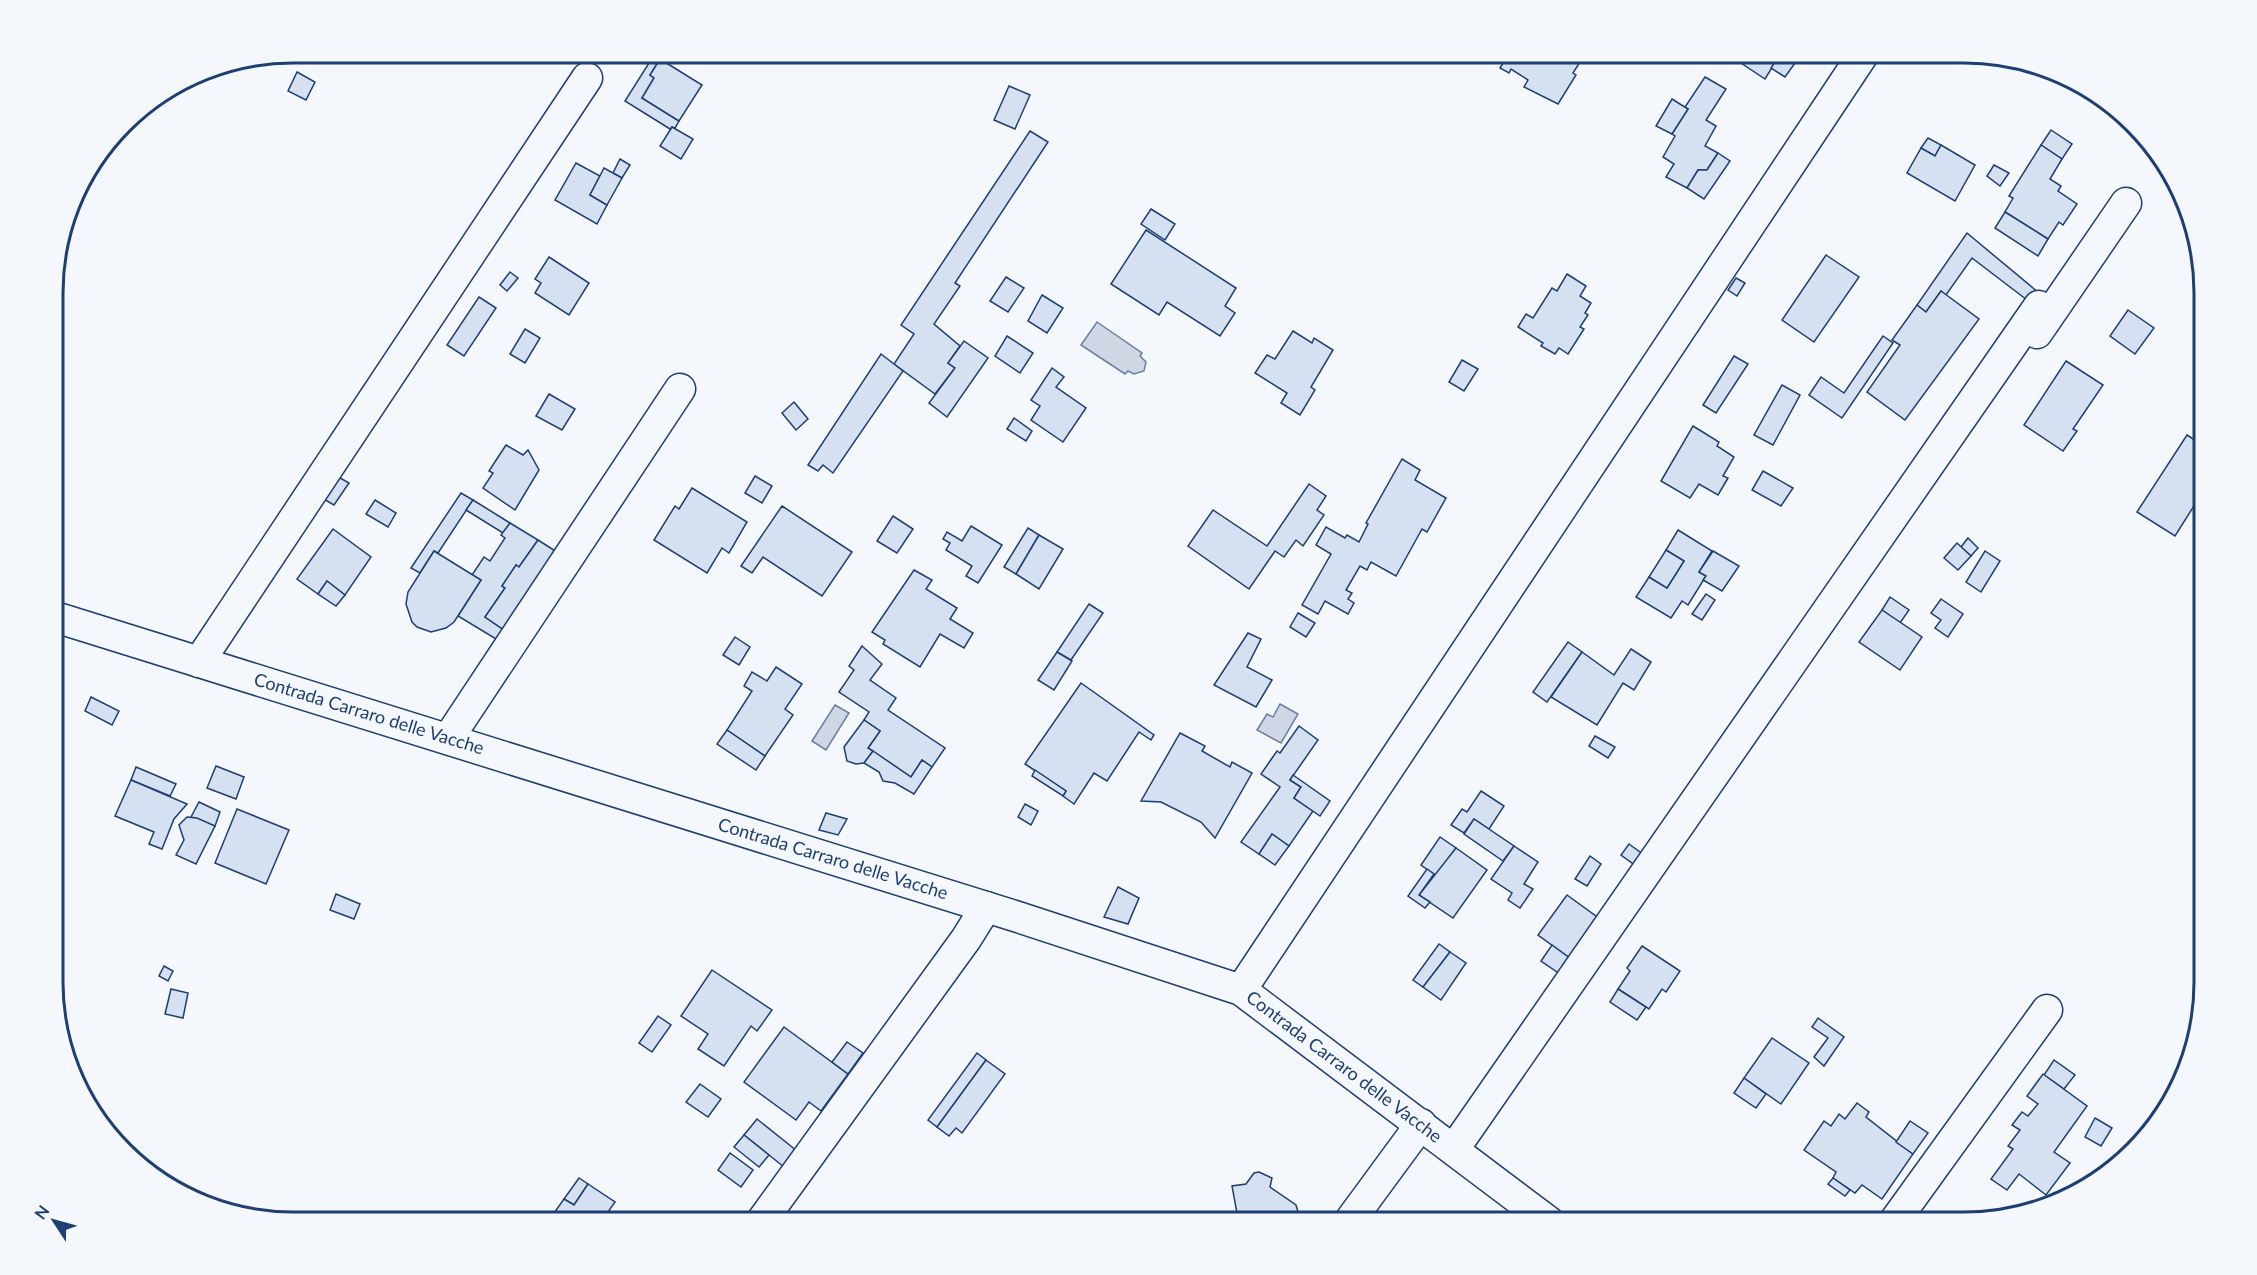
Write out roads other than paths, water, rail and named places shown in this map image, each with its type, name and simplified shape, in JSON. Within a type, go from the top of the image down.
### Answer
[{"type":"street","points":[[1241,990],[1857,63]]},
{"type":"street","points":[[199,662],[587,78]]},
{"type":"street","points":[[1973,401],[1990,395],[2001,386],[2126,203]]},
{"type":"street","points":[[1454,1149],[2039,306]]},
{"type":"street","points":[[448,739],[680,389]]},
{"type":"street","name":"Contrada Carraro delle Vacche","points":[[63,620],[986,907],[1241,990],[1536,1212]]},
{"type":"street","points":[[768,1212],[966,939],[986,907]]},
{"type":"street","points":[[1901,1212],[2048,1010]]},
{"type":"street","points":[[1356,1212],[1421,1124]]}]
